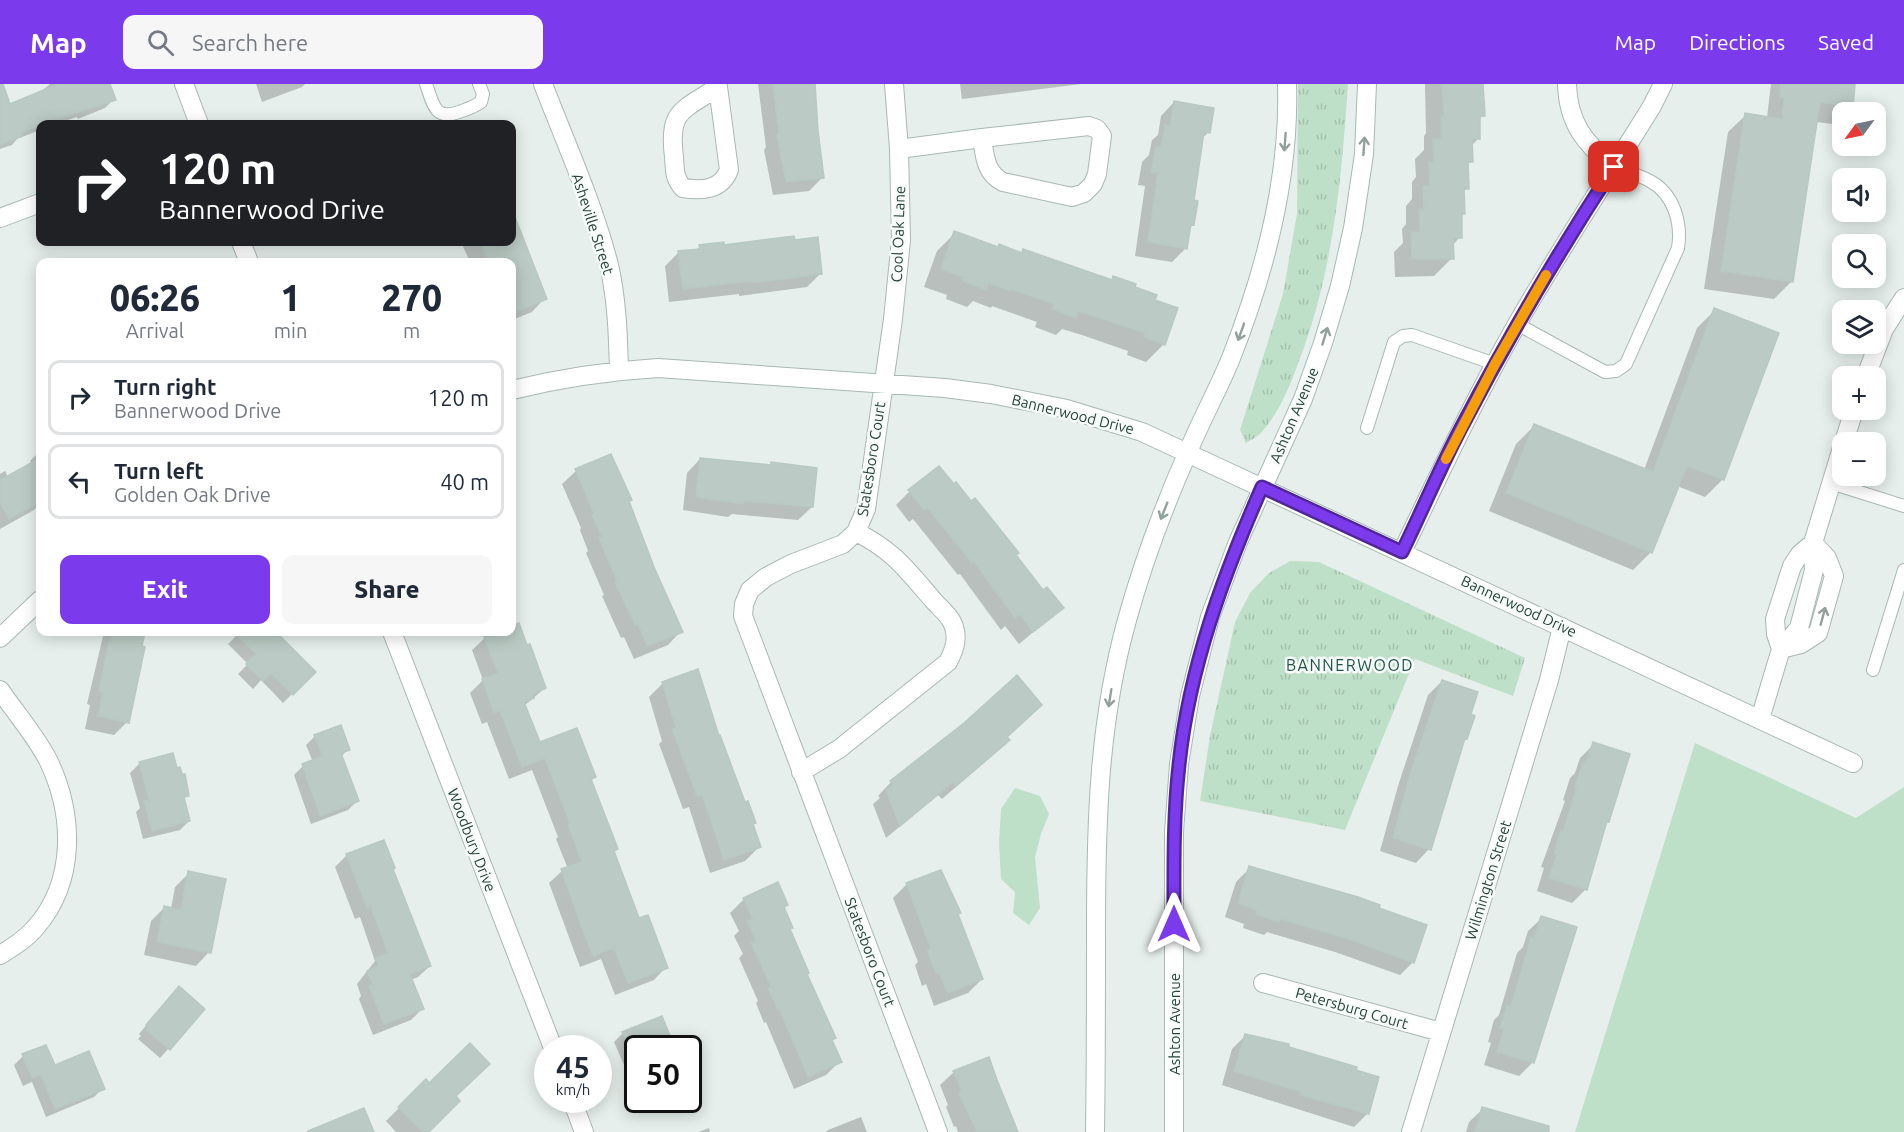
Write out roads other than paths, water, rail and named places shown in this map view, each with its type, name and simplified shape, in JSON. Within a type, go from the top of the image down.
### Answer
[{"type":"street","points":[[184,84],[198,120]]},
{"type":"street","name":"Asheville Street","points":[[543,84],[594,218],[609,267],[617,318],[619,370]]},
{"type":"street","name":"Cool Oak Lane","points":[[884,384],[901,240],[899,149],[894,84]]},
{"type":"street","points":[[1095,1132],[1096,826],[1101,752],[1113,678],[1126,620],[1152,540],[1187,452],[1230,361],[1257,283],[1272,226],[1284,156],[1288,107],[1287,84]]},
{"type":"street","name":"Ashton Avenue","points":[[1174,1132],[1174,832],[1179,764],[1190,696],[1210,617],[1238,542],[1303,399],[1323,344],[1340,286],[1353,228],[1364,154],[1367,84]]},
{"type":"street","points":[[1568,84],[1567,95],[1571,114],[1582,136],[1595,152],[1614,167]]},
{"type":"street","points":[[1402,552],[1460,430],[1517,324],[1566,241],[1652,106],[1663,84]]},
{"type":"street","points":[[717,85],[729,170],[725,181],[716,187],[684,188],[677,181],[671,135],[673,124],[681,112],[717,85]]},
{"type":"street","points":[[899,149],[982,138],[1089,126],[1097,129],[1102,136],[1093,184],[1084,193],[1072,197],[1003,182],[996,179],[988,169],[982,138]]},
{"type":"street","points":[[0,218],[36,204]]},
{"type":"street","points":[[1870,366],[1884,329],[1904,298]]},
{"type":"street","name":"Bannerwood Drive","points":[[516,389],[567,377],[619,370],[658,369],[945,388],[991,394],[1068,409],[1142,432],[1187,452],[1853,763]]},
{"type":"street","name":"Statesboro Court","points":[[884,384],[866,509],[856,532],[843,544],[791,564],[766,577],[750,590],[744,604],[743,616],[938,1132]]},
{"type":"street","points":[[1760,719],[1781,649],[1799,628],[1814,570],[1813,543],[1832,480]]},
{"type":"street","name":"Statesboro Court","points":[[801,772],[839,749],[948,662],[954,652],[956,638],[951,621],[897,558],[873,540],[856,532]]},
{"type":"street","points":[[1781,649],[1776,634],[1775,619],[1792,566],[1800,554],[1813,543]]},
{"type":"street","points":[[0,638],[36,604]]},
{"type":"street","name":"Wilmington Street","points":[[1411,1132],[1549,680],[1562,627]]},
{"type":"street","name":"Woodbury Drive","points":[[394,636],[548,1035]]},
{"type":"street","points":[[0,690],[48,761],[60,790],[69,846],[63,877],[51,906],[36,928],[0,955]]},
{"type":"street","name":"Petersburg Court","points":[[1263,983],[1441,1032]]},
{"type":"street","points":[[577,1113],[584,1132]]},
{"type":"lane","points":[[426,84],[435,109],[449,116],[481,102],[483,94],[479,84]]},
{"type":"lane","points":[[1517,324],[1605,372],[1616,371],[1626,364],[1678,248],[1680,233],[1676,212],[1662,190],[1651,181],[1614,167]]},
{"type":"lane","points":[[1366,428],[1394,342],[1403,336],[1412,335],[1495,364]]},
{"type":"lane","points":[[1831,483],[1904,507]]},
{"type":"lane","points":[[1873,670],[1904,570]]},
{"type":"district","name":"BANNERWOOD","points":[[1350,665]]}]
